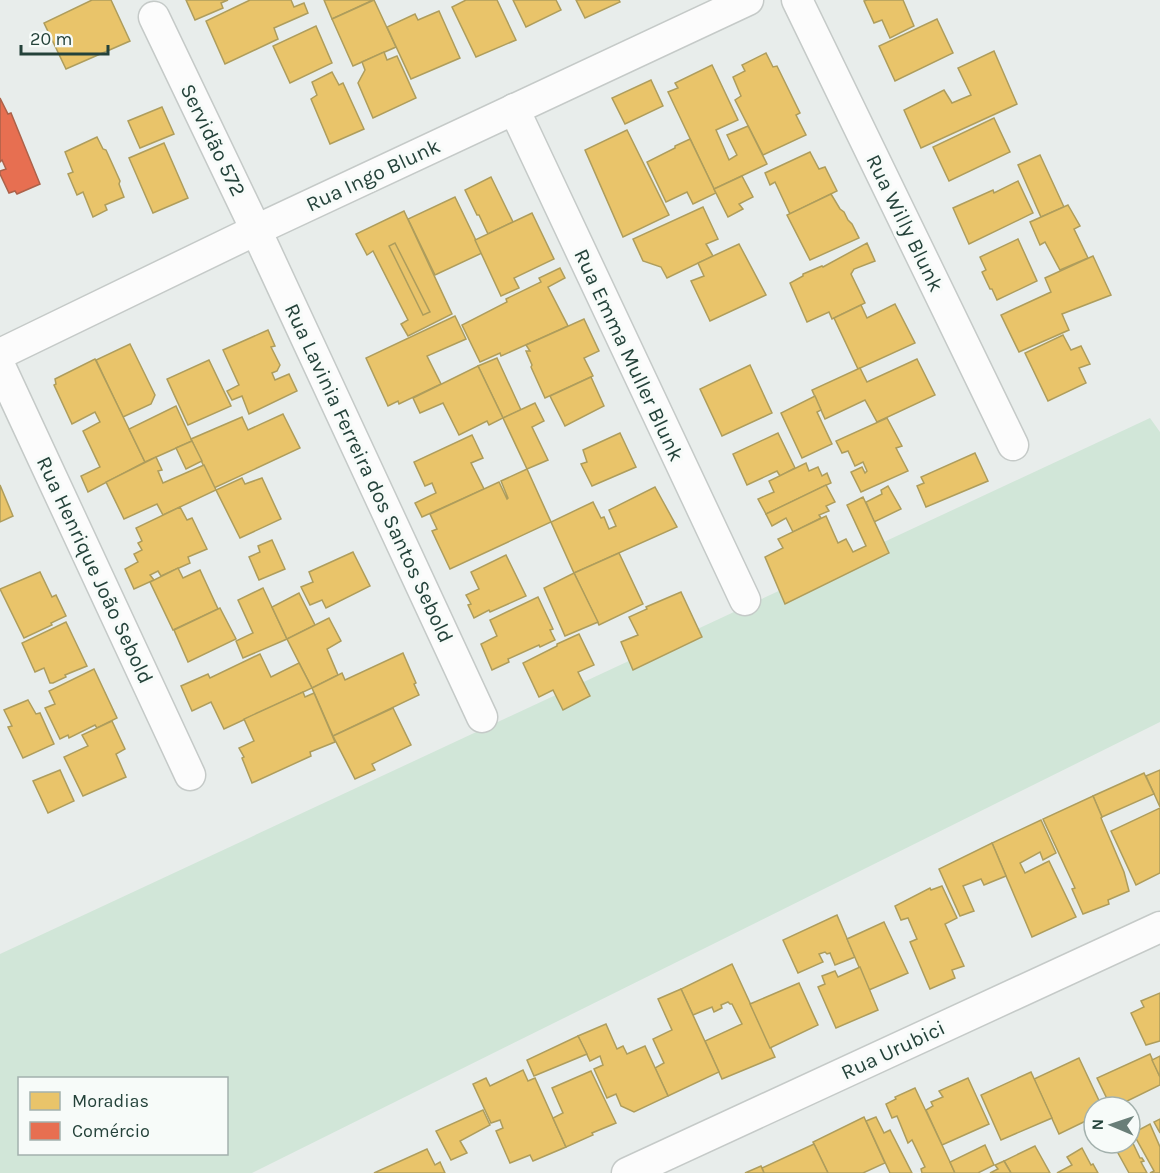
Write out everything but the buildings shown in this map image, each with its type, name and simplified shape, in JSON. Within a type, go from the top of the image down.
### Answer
[{"type":"street","name":"Rua Ingo Blunk","points":[[0,354],[256,230],[748,0]]},
{"type":"street","name":"Rua Willy Blunk","points":[[797,0],[1013,445]]},
{"type":"street","name":"Servidão 572","points":[[154,17],[256,230]]},
{"type":"street","name":"Rua Emma Muller Blunk","points":[[514,109],[745,600]]},
{"type":"street","name":"Rua Lavinia Ferreira dos Santos Sebold","points":[[256,230],[482,717]]},
{"type":"street","name":"Rua Henrique João Sebold","points":[[0,366],[190,774]]},
{"type":"street","name":"Rua Urubici","points":[[627,1173],[1160,927]]},
{"type":"green space","points":[[1150,418],[1160,432],[1160,722],[252,1173],[0,1173],[0,954]]}]
